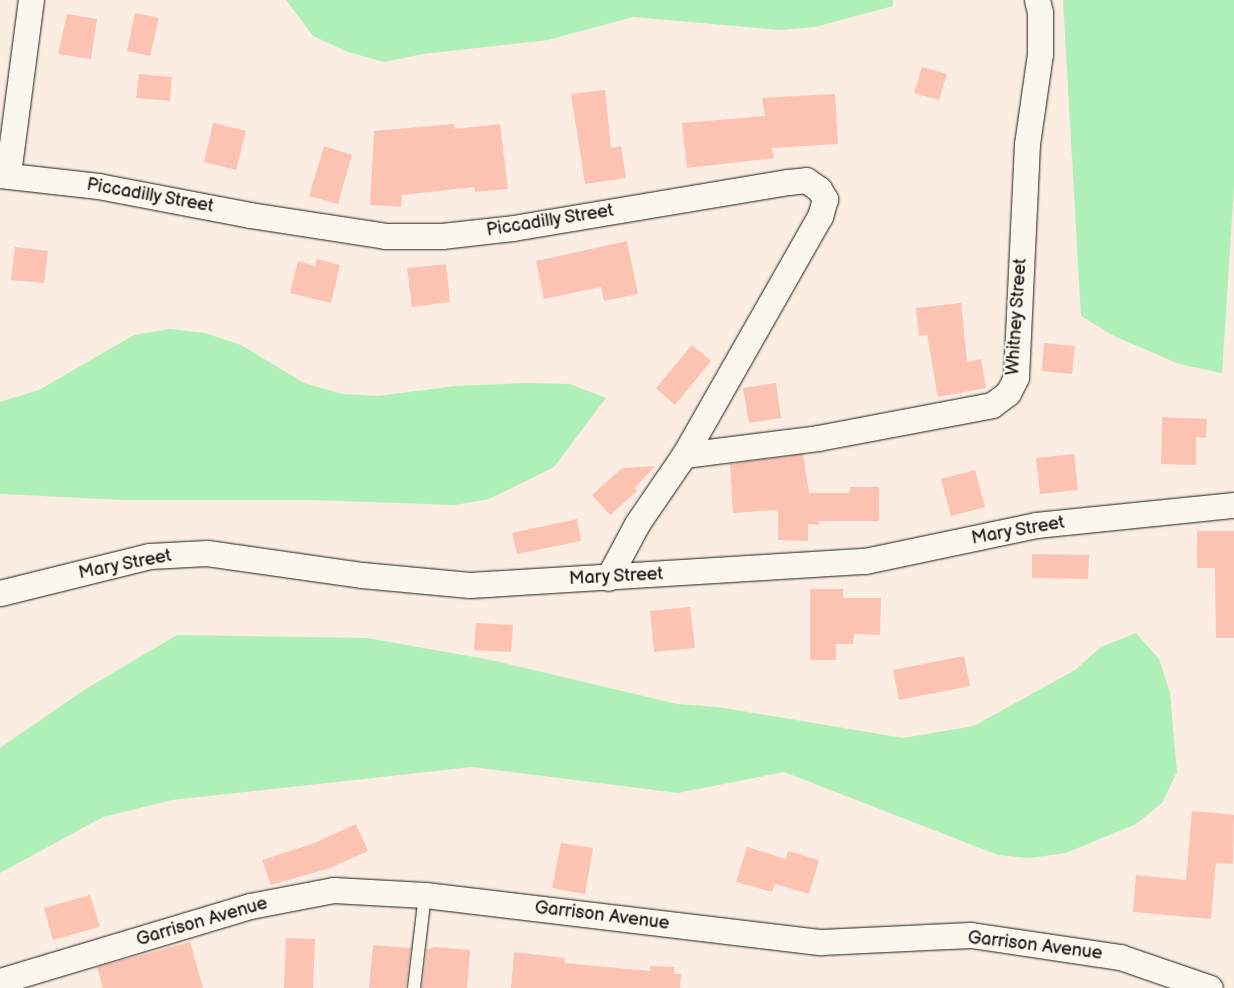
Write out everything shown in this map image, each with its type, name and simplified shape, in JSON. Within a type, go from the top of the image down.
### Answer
[{"type":"street","name":"Piccadilly Street","points":[[31,0],[4,175],[98,186],[250,215],[385,236],[442,236],[513,228],[806,180],[819,188],[825,199],[820,216],[684,455],[637,524],[608,578]]},
{"type":"street","name":"Whitney Street","points":[[684,455],[818,438],[992,405],[1008,394],[1016,377],[1027,144],[1040,54],[1040,12],[1037,0]]},
{"type":"street","name":"Mary Street","points":[[0,593],[150,556],[207,553],[362,575],[470,585],[865,561],[1036,525],[1234,505]]},
{"type":"street","name":"Garrison Avenue","points":[[0,981],[250,906],[333,890],[425,895],[821,942],[971,936],[1120,957],[1210,988]]},
{"type":"lane","points":[[414,988],[425,895]]},
{"type":"green space","points":[[286,0],[893,0],[893,6],[815,27],[780,30],[633,17],[548,40],[423,54],[384,62],[348,52],[313,36]]},
{"type":"green space","points":[[1063,0],[1234,0],[1234,187],[1222,373],[1179,364],[1114,336],[1081,316]]},
{"type":"green space","points":[[170,329],[205,333],[241,345],[304,383],[342,394],[378,396],[455,386],[526,383],[570,384],[606,398],[554,467],[489,499],[455,505],[312,500],[124,500],[0,494],[0,402],[39,390],[134,335]]},
{"type":"green space","points":[[1136,633],[1159,659],[1170,693],[1177,772],[1162,803],[1136,824],[1066,853],[1030,858],[998,855],[784,772],[678,793],[472,767],[172,800],[103,817],[0,873],[0,748],[84,690],[177,635],[367,638],[491,660],[677,704],[718,707],[903,738],[974,726],[1075,670],[1101,647]]},
{"type":"building","points":[[135,13],[159,18],[150,56],[127,51]]},
{"type":"building","points":[[67,14],[97,19],[91,59],[58,54]]},
{"type":"building","points":[[922,67],[947,74],[939,100],[914,93]]},
{"type":"building","points":[[139,74],[172,77],[170,101],[136,98]]},
{"type":"building","points":[[605,90],[611,148],[621,146],[626,178],[585,184],[571,94]]},
{"type":"building","points":[[835,94],[838,144],[772,148],[774,158],[687,168],[682,123],[765,116],[762,98]]},
{"type":"building","points":[[213,123],[246,131],[236,170],[204,162]]},
{"type":"building","points":[[454,124],[455,129],[500,124],[508,189],[475,192],[474,187],[402,195],[401,207],[370,205],[374,131]]},
{"type":"building","points":[[324,146],[352,155],[338,204],[309,196]]},
{"type":"building","points":[[627,241],[638,294],[604,301],[601,287],[544,299],[536,261]]},
{"type":"building","points":[[15,247],[48,251],[44,283],[11,280]]},
{"type":"building","points":[[317,259],[340,265],[331,303],[290,293],[298,261],[315,266]]},
{"type":"building","points":[[446,264],[450,302],[412,307],[407,268]]},
{"type":"building","points":[[961,303],[967,362],[981,359],[986,388],[938,397],[927,335],[919,336],[916,308]]},
{"type":"building","points":[[1044,343],[1075,346],[1072,374],[1042,371]]},
{"type":"building","points":[[692,345],[711,361],[675,405],[656,388]]},
{"type":"building","points":[[776,383],[781,418],[749,423],[743,388]]},
{"type":"building","points":[[1162,417],[1207,419],[1206,438],[1196,437],[1196,465],[1161,464]]},
{"type":"building","points":[[803,454],[809,493],[850,493],[850,487],[879,487],[879,521],[819,521],[819,525],[808,524],[808,541],[778,540],[778,510],[733,513],[730,464]]},
{"type":"building","points":[[1074,454],[1078,490],[1040,494],[1036,458]]},
{"type":"building","points":[[655,466],[635,488],[637,491],[610,515],[592,495],[622,468]]},
{"type":"building","points":[[975,470],[985,507],[951,516],[941,479]]},
{"type":"building","points":[[577,519],[581,541],[517,554],[512,533]]},
{"type":"building","points":[[1197,531],[1234,531],[1234,638],[1216,638],[1215,568],[1197,568]]},
{"type":"building","points":[[1032,554],[1089,555],[1088,579],[1032,578]]},
{"type":"building","points":[[810,589],[843,589],[843,598],[881,598],[880,635],[854,634],[853,644],[836,644],[836,660],[810,660]]},
{"type":"building","points":[[690,607],[695,648],[654,652],[650,611]]},
{"type":"building","points":[[476,623],[513,625],[511,652],[474,650]]},
{"type":"building","points":[[964,656],[970,686],[899,700],[893,670]]},
{"type":"building","points":[[1192,811],[1234,815],[1233,864],[1216,863],[1211,919],[1133,912],[1136,875],[1186,880]]},
{"type":"building","points":[[356,824],[368,851],[330,868],[271,885],[262,860],[312,844]]},
{"type":"building","points":[[561,843],[593,848],[585,894],[552,888]]},
{"type":"building","points":[[747,847],[786,859],[788,851],[819,860],[809,894],[775,884],[772,892],[736,882]]},
{"type":"building","points":[[90,895],[100,927],[53,940],[44,908]]},
{"type":"building","points":[[286,938],[315,939],[313,988],[284,988]]},
{"type":"building","points":[[190,942],[203,988],[103,988],[97,967]]},
{"type":"building","points":[[373,945],[411,948],[406,988],[369,988]]},
{"type":"building","points":[[435,947],[470,950],[467,988],[422,988],[427,949]]},
{"type":"building","points":[[514,952],[565,958],[564,963],[650,971],[650,966],[674,967],[674,974],[681,974],[680,988],[511,988]]}]
